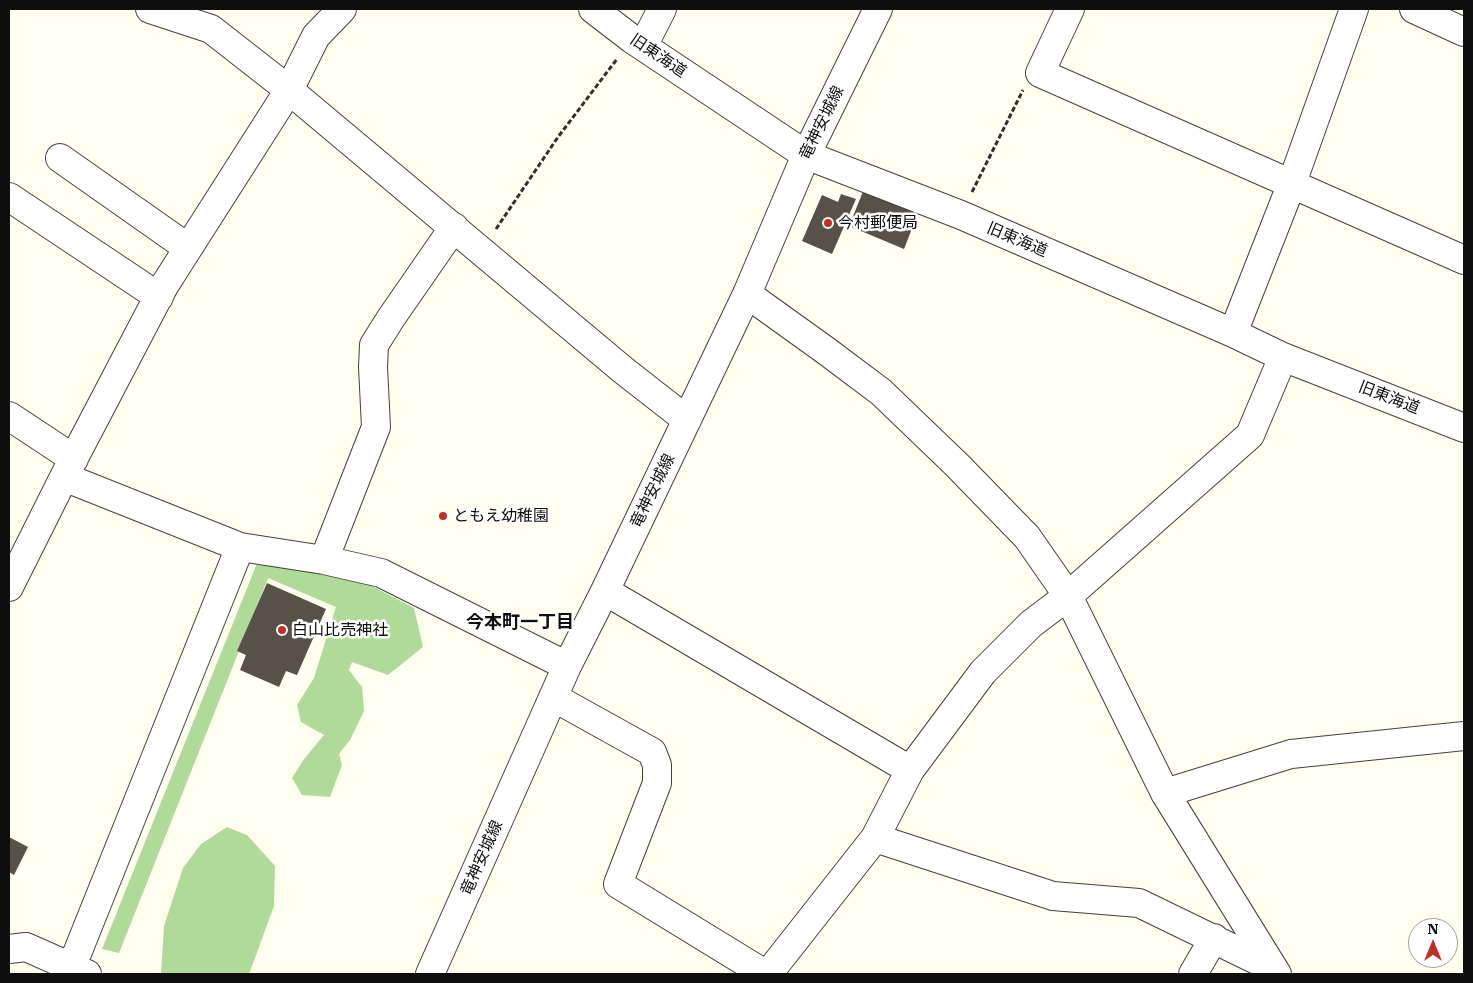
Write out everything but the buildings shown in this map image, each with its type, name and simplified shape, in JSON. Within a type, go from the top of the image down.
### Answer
[{"type":"street","points":[[150,9],[211,29],[289,90],[623,370],[687,420]]},
{"type":"street","points":[[9,587],[159,297],[188,248],[289,90],[316,36],[342,9]]},
{"type":"street","name":"旧東海道","points":[[593,9],[638,42],[806,155],[961,215],[1233,333],[1283,357],[1464,428]]},
{"type":"street","points":[[638,42],[662,9]]},
{"type":"street","name":"竜神安城線","points":[[430,974],[567,666],[605,591],[747,294],[806,155],[878,9]]},
{"type":"street","points":[[1070,9],[1040,73],[1464,260]]},
{"type":"street","points":[[1233,333],[1292,183],[1354,9]]},
{"type":"street","points":[[1414,9],[1464,32]]},
{"type":"street","points":[[60,158],[188,248]]},
{"type":"street","points":[[9,197],[159,297]]},
{"type":"street","points":[[324,560],[376,427],[373,367],[374,345],[454,227]]},
{"type":"street","points":[[747,294],[881,392],[957,465],[1027,537],[1068,596],[1165,793],[1275,971]]},
{"type":"street","points":[[553,697],[652,752],[657,765],[657,784],[618,884],[766,974],[875,838],[910,770],[983,672],[1031,624],[1068,596],[1250,435],[1283,357]]},
{"type":"street","points":[[9,416],[69,468],[240,547],[324,560],[381,573],[567,666]]},
{"type":"street","points":[[9,949],[26,947],[79,970],[240,547]]},
{"type":"street","points":[[605,591],[910,770]]},
{"type":"street","points":[[1165,793],[1291,754],[1464,736]]},
{"type":"street","points":[[875,838],[1053,896],[1139,903],[1214,938],[1275,971]]},
{"type":"street","points":[[1193,974],[1214,938]]},
{"type":"path","points":[[481,250],[558,137],[638,42]]},
{"type":"path","points":[[961,215],[1028,80],[1040,73]]},
{"type":"green space","points":[[258,561],[370,585],[414,608],[423,647],[388,675],[352,662],[349,670],[362,687],[364,711],[350,740],[339,754],[342,765],[330,797],[302,795],[292,778],[304,759],[324,735],[301,722],[297,705],[314,678],[336,607],[268,578],[119,953],[102,949]]},
{"type":"green space","points":[[227,827],[247,835],[275,866],[274,906],[249,974],[161,974],[164,926],[183,868],[201,844]]},
{"type":"place","name":"今村郵便局","points":[[828,223]]},
{"type":"place","name":"ともえ幼稚園","points":[[443,516]]},
{"type":"place","name":"白山比売神社","points":[[282,630]]},
{"type":"district","name":"今本町一丁目","points":[[520,623]]}]
